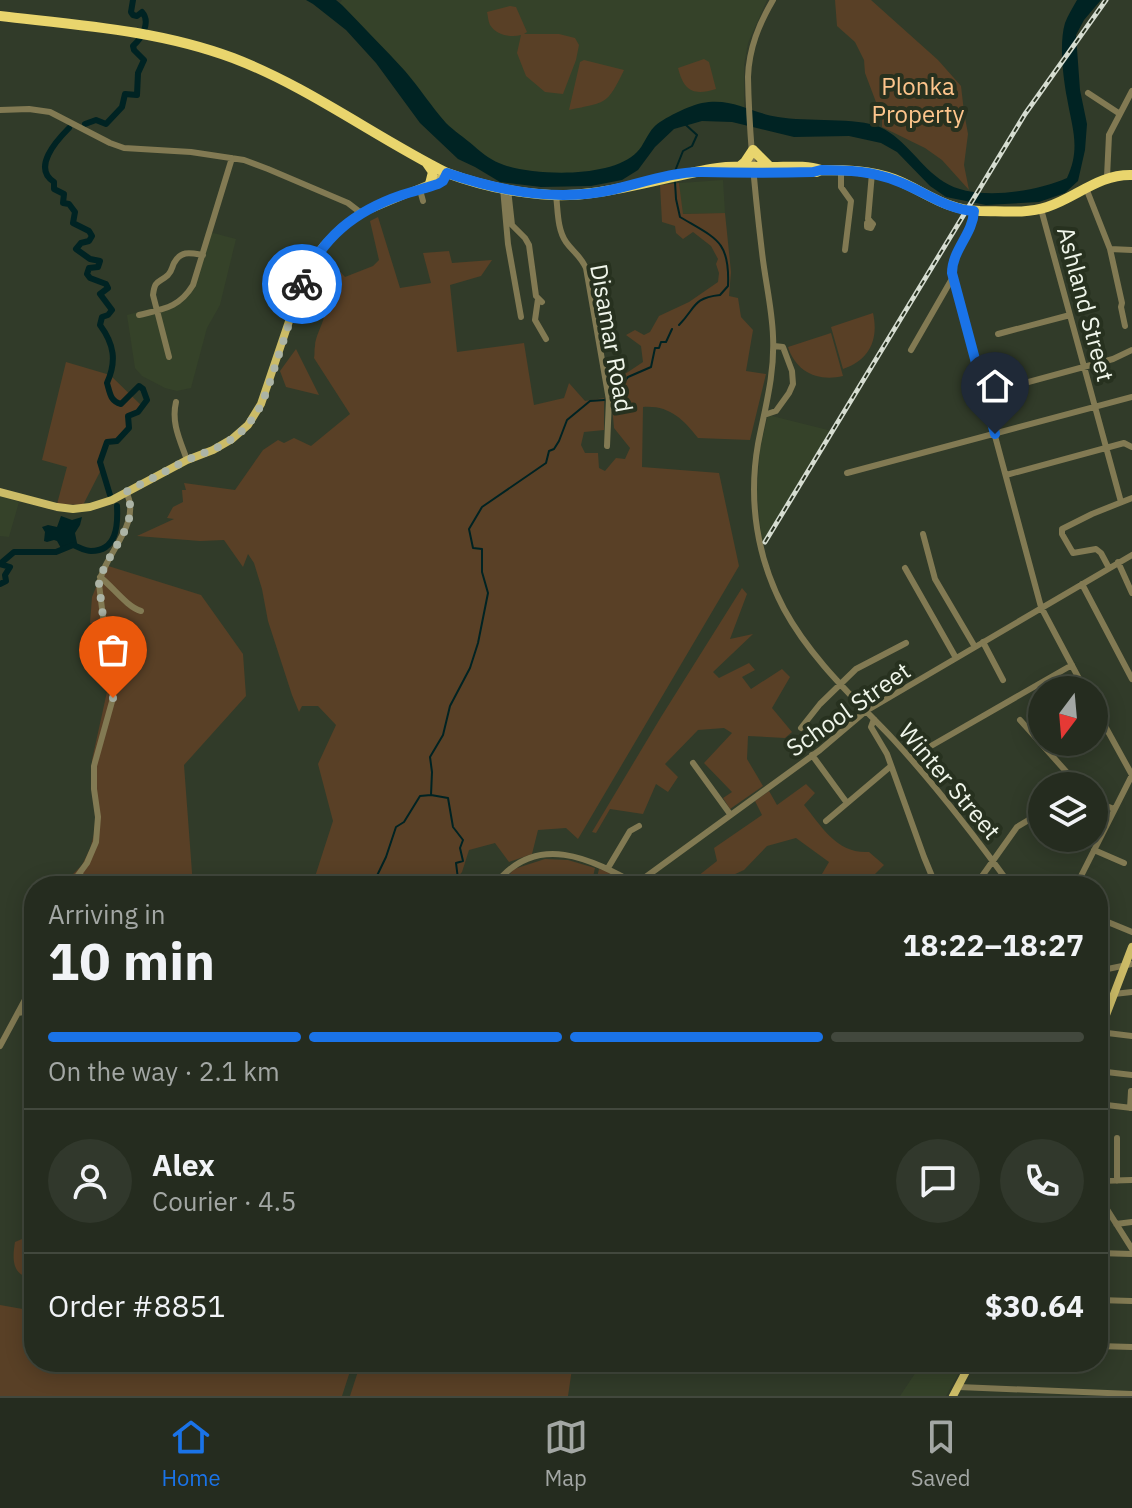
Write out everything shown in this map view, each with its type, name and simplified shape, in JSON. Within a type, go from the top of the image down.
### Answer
[{"type":"highway","points":[[0,16],[142,34],[199,47],[283,81],[447,173],[505,188],[556,195],[594,193],[702,172],[821,170]]},
{"type":"highway","points":[[739,167],[753,150],[770,167]]},
{"type":"highway","points":[[424,161],[433,172],[430,184]]},
{"type":"highway","points":[[702,172],[739,167],[754,170],[798,167],[872,173],[903,183],[948,206],[974,211],[1041,208],[1107,177],[1132,175]]},
{"type":"main road","points":[[406,193],[440,183],[447,173]]},
{"type":"main road","points":[[0,492],[57,507],[78,509],[104,503],[232,439],[252,420],[267,391],[302,283],[313,259],[334,235],[361,213],[430,184],[447,173]]},
{"type":"main road","points":[[1108,1010],[1128,965],[1132,947]]},
{"type":"main road","points":[[953,1396],[966,1372]]},
{"type":"street","points":[[764,415],[776,411],[793,384],[792,371],[783,347],[774,346],[754,170],[748,77],[751,51],[773,0]]},
{"type":"street","points":[[1107,177],[1109,136],[1132,91]]},
{"type":"street","points":[[1088,93],[1120,114]]},
{"type":"street","points":[[0,110],[50,112],[124,148],[180,150],[258,165],[348,203],[361,213]]},
{"type":"street","points":[[139,315],[177,304],[194,283],[230,158]]},
{"type":"street","points":[[841,170],[841,187],[851,201],[845,250]]},
{"type":"street","points":[[848,221],[869,220],[872,173]]},
{"type":"street","points":[[505,188],[512,225],[529,245],[536,296],[540,300],[535,320],[546,339]]},
{"type":"street","points":[[505,188],[508,244],[521,317]]},
{"type":"street","points":[[1086,188],[1110,249],[1125,326]]},
{"type":"street","points":[[420,190],[423,201]]},
{"type":"street","name":"Disamar Road","points":[[556,195],[563,236],[586,268],[608,396],[607,446]]},
{"type":"street","name":"Ashland Street","points":[[1041,208],[1121,502]]},
{"type":"street","points":[[974,211],[973,223],[955,256],[953,277],[1041,607],[1078,676]]},
{"type":"street","points":[[1110,249],[1132,250]]},
{"type":"street","points":[[169,357],[153,295],[155,284],[167,275],[182,250],[203,255]]},
{"type":"street","points":[[911,350],[953,277]]},
{"type":"street","points":[[1122,303],[1132,301]]},
{"type":"street","points":[[998,334],[1070,315]]},
{"type":"street","name":"Winter Street","points":[[774,346],[754,479],[759,541],[771,579],[788,617],[812,650],[963,820],[1004,876]]},
{"type":"street","points":[[984,394],[1113,359],[1132,350]]},
{"type":"street","points":[[847,473],[1132,397]]},
{"type":"street","points":[[176,402],[173,418],[187,460]]},
{"type":"street","points":[[1006,475],[1124,443],[1132,447]]},
{"type":"street","points":[[78,876],[96,842],[98,817],[94,766],[113,698],[100,577],[128,523],[130,502],[126,492]]},
{"type":"street","points":[[1109,568],[1096,549],[1073,553],[1062,529],[1132,498]]},
{"type":"street","points":[[923,534],[935,579],[975,647]]},
{"type":"street","name":"School Street","points":[[650,876],[866,711],[1132,555]]},
{"type":"street","points":[[1118,562],[1132,593]]},
{"type":"street","points":[[905,568],[956,658]]},
{"type":"street","points":[[100,577],[133,608],[141,611]]},
{"type":"street","points":[[1082,584],[1132,679]]},
{"type":"street","points":[[983,642],[1003,680]]},
{"type":"street","points":[[801,728],[820,704],[860,666],[906,643]]},
{"type":"street","points":[[910,758],[1072,665]]},
{"type":"street","points":[[874,719],[871,727],[887,754],[932,876]]},
{"type":"street","points":[[1020,720],[1066,772]]},
{"type":"street","points":[[1108,731],[1132,775],[1108,821]]},
{"type":"street","points":[[812,755],[847,803]]},
{"type":"street","points":[[693,763],[730,814]]},
{"type":"street","points":[[826,821],[891,766]]},
{"type":"street","points":[[1108,807],[1114,809]]},
{"type":"street","points":[[982,876],[1019,825],[1028,820]]},
{"type":"street","points":[[608,868],[630,831],[639,826]]},
{"type":"street","points":[[1081,876],[1093,852]]},
{"type":"street","points":[[1099,852],[1124,863]]},
{"type":"street","points":[[502,876],[516,863],[554,853],[608,868],[622,876]]},
{"type":"street","points":[[1108,922],[1132,932]]},
{"type":"street","points":[[1108,969],[1128,965]]},
{"type":"street","points":[[1114,994],[1132,992]]},
{"type":"street","points":[[0,1046],[23,1003]]},
{"type":"street","points":[[18,1013],[24,1012]]},
{"type":"street","points":[[1108,1035],[1132,1036]]},
{"type":"street","points":[[1108,1072],[1132,1075]]},
{"type":"street","points":[[1108,1105],[1131,1108],[1131,1091]]},
{"type":"street","points":[[1117,1138],[1117,1181]]},
{"type":"street","points":[[1108,1181],[1132,1180]]},
{"type":"street","points":[[1108,1211],[1132,1250],[1108,1252]]},
{"type":"street","points":[[1116,1224],[1132,1222]]},
{"type":"street","points":[[1108,1300],[1132,1301]]},
{"type":"street","points":[[1108,1346],[1132,1347]]},
{"type":"street","points":[[959,1387],[994,1392],[1132,1394]]},
{"type":"shaded area","points":[[342,0],[767,0],[748,43],[744,65],[744,108],[716,102],[703,104],[621,166],[594,174],[561,174],[508,169],[489,160],[446,125],[339,4]]},
{"type":"shaded area","points":[[723,180],[725,213],[682,214],[679,183]]},
{"type":"shaded area","points":[[206,231],[236,239],[220,305],[207,328],[191,388],[177,391],[142,376],[135,368],[127,315],[172,303],[190,287]]},
{"type":"shaded area","points":[[768,415],[832,431],[762,543],[757,493],[760,449]]},
{"type":"shaded area","points":[[0,496],[19,502],[9,537],[0,536]]},
{"type":"shaded area","points":[[916,1372],[959,1372],[946,1396],[900,1396]]},
{"type":"green space","name":"Plonka Property","points":[[835,0],[871,0],[938,60],[961,86],[968,134],[964,165],[969,190],[942,160],[882,127],[882,118],[865,73],[864,60],[855,42],[837,26]]},
{"type":"green space","points":[[516,7],[527,32],[524,34],[559,34],[575,38],[579,45],[576,60],[563,94],[545,92],[526,76],[517,53],[521,35],[504,35],[490,25],[487,12]]},
{"type":"green space","points":[[704,59],[709,62],[716,89],[691,90],[683,82],[678,68]]},
{"type":"green space","points":[[584,60],[624,70],[614,90],[604,100],[569,110],[580,62]]},
{"type":"green space","points":[[679,183],[683,214],[725,213],[731,272],[729,296],[738,298],[741,317],[753,330],[746,371],[766,374],[750,440],[698,438],[668,411],[643,407],[642,467],[719,473],[739,566],[578,839],[566,828],[538,830],[532,854],[509,862],[495,843],[469,850],[459,876],[315,876],[333,821],[318,764],[336,725],[318,706],[302,706],[299,712],[268,621],[254,563],[248,554],[243,567],[224,540],[137,536],[174,519],[167,518],[173,507],[183,502],[184,483],[235,490],[263,450],[278,440],[284,443],[294,438],[311,446],[350,414],[314,358],[316,339],[324,317],[316,303],[306,296],[308,291],[304,285],[313,271],[318,269],[324,254],[345,277],[373,266],[379,260],[370,221],[378,217],[400,288],[431,283],[423,253],[449,251],[452,263],[492,260],[481,276],[450,285],[457,352],[524,343],[534,405],[564,398],[569,383],[585,401],[604,398],[604,430],[584,432],[581,445],[585,453],[598,453],[599,468],[605,471],[616,458],[625,459],[630,448],[614,428],[610,384],[643,362],[641,346],[626,335],[635,330],[644,335],[650,332],[659,316],[689,302],[718,282],[718,259],[711,246],[693,232],[683,239],[676,233],[675,226],[662,222],[660,185]]},
{"type":"green space","points":[[873,313],[874,332],[870,348],[860,360],[843,369],[831,327]]},
{"type":"green space","points":[[831,333],[843,376],[825,378],[802,369],[788,347]]},
{"type":"green space","points":[[296,349],[319,395],[286,387],[280,371]]},
{"type":"green space","points":[[66,362],[110,375],[142,406],[130,415],[129,431],[119,443],[110,442],[102,457],[103,466],[83,505],[57,504],[67,467],[42,460]]},
{"type":"green space","points":[[105,565],[201,595],[243,654],[246,696],[184,765],[192,876],[73,874],[82,865],[94,834],[96,814],[92,760],[110,678],[96,623],[90,623],[92,597]]},
{"type":"green space","points":[[742,588],[747,594],[730,639],[753,634],[713,672],[719,678],[749,663],[755,670],[742,677],[751,689],[782,669],[790,677],[772,708],[792,732],[785,738],[748,736],[747,759],[763,786],[730,809],[723,798],[732,792],[704,763],[732,733],[724,728],[698,730],[665,764],[678,777],[668,792],[656,784],[643,814],[610,809],[596,833],[592,832],[661,717]]},
{"type":"green space","points":[[806,784],[815,793],[804,805],[839,844],[848,849],[869,852],[884,865],[875,874],[878,876],[821,876],[829,862],[796,838],[767,846],[744,870],[731,876],[698,876],[717,861],[714,848],[762,815],[755,801],[769,791],[777,805]]},
{"type":"green space","points":[[545,859],[568,860],[595,868],[593,876],[508,876],[514,869]]},
{"type":"green space","points":[[599,869],[616,876],[597,876]]},
{"type":"green space","points":[[24,1238],[24,1276],[15,1266],[15,1242]]},
{"type":"green space","points":[[0,1305],[24,1309],[24,1372],[350,1372],[342,1396],[0,1396]]},
{"type":"green space","points":[[358,1372],[572,1372],[568,1396],[350,1396]]},
{"type":"water","points":[[306,0],[336,0],[405,71],[446,123],[484,154],[518,169],[554,173],[610,167],[637,152],[654,127],[669,116],[697,104],[723,102],[778,117],[858,122],[880,127],[890,132],[944,182],[972,192],[1005,193],[1067,178],[1074,147],[1063,70],[1063,31],[1077,0],[1101,0],[1076,35],[1080,90],[1087,124],[1078,181],[1065,193],[1039,202],[986,205],[946,197],[930,186],[897,152],[881,143],[849,136],[794,137],[732,122],[702,121],[674,129],[655,147],[638,170],[622,180],[591,186],[541,187],[500,182],[458,159],[420,123],[376,63],[346,30]]},
{"type":"water","points":[[61,516],[72,520],[82,517],[75,533],[78,548],[70,546],[62,550],[57,541],[44,541],[42,527],[57,527]]},
{"type":"waterway","points":[[85,124],[96,120],[106,124],[122,107],[125,94],[137,95],[138,73],[144,60],[133,46],[142,34],[146,20],[142,12],[137,16],[131,12],[133,0]]},
{"type":"waterway","points":[[675,171],[683,151],[692,146],[697,135],[686,125]]},
{"type":"waterway","points":[[69,128],[48,155],[45,169],[54,182],[54,189],[64,194],[63,203],[69,204],[75,212],[73,223],[89,231],[92,236],[76,249],[90,259],[100,261],[98,267],[89,268],[87,274],[108,288],[100,294],[112,310],[102,317],[100,325],[112,353],[107,383],[111,396],[121,404],[139,386],[147,400],[138,412],[128,416],[129,428],[117,441],[107,442],[100,462],[110,495]]},
{"type":"waterway","points":[[675,182],[680,217],[719,243],[727,259],[728,271],[728,286],[720,295],[699,301],[679,325]]},
{"type":"waterway","points":[[612,396],[628,377],[651,367],[655,348],[666,342],[672,329]]},
{"type":"waterway","points":[[377,876],[396,827],[404,822],[420,796],[431,795],[430,757],[443,735],[450,706],[470,668],[478,643],[488,593],[482,572],[482,549],[473,548],[469,529],[482,507],[546,463],[549,451],[559,441],[567,420],[590,401],[604,400]]},
{"type":"waterway","points":[[0,584],[6,581],[5,575],[10,567],[0,564],[14,552],[56,552],[73,545],[91,551],[106,547],[116,529],[117,506]]},
{"type":"waterway","points":[[431,795],[448,798],[453,827],[463,840],[460,848],[463,861],[456,863],[458,876]]},
{"type":"railway","points":[[765,542],[1025,114],[1106,0]]},
{"type":"way so far","points":[[113,698],[99,584],[105,565],[128,523],[130,502],[126,492],[223,445],[248,425],[267,391],[302,284]]},
{"type":"route","points":[[302,284],[320,249],[350,221],[404,194],[438,184],[447,173],[503,188],[565,196],[702,172],[821,170],[872,173],[903,183],[948,206],[974,211],[973,223],[955,256],[952,273],[995,434]]}]
